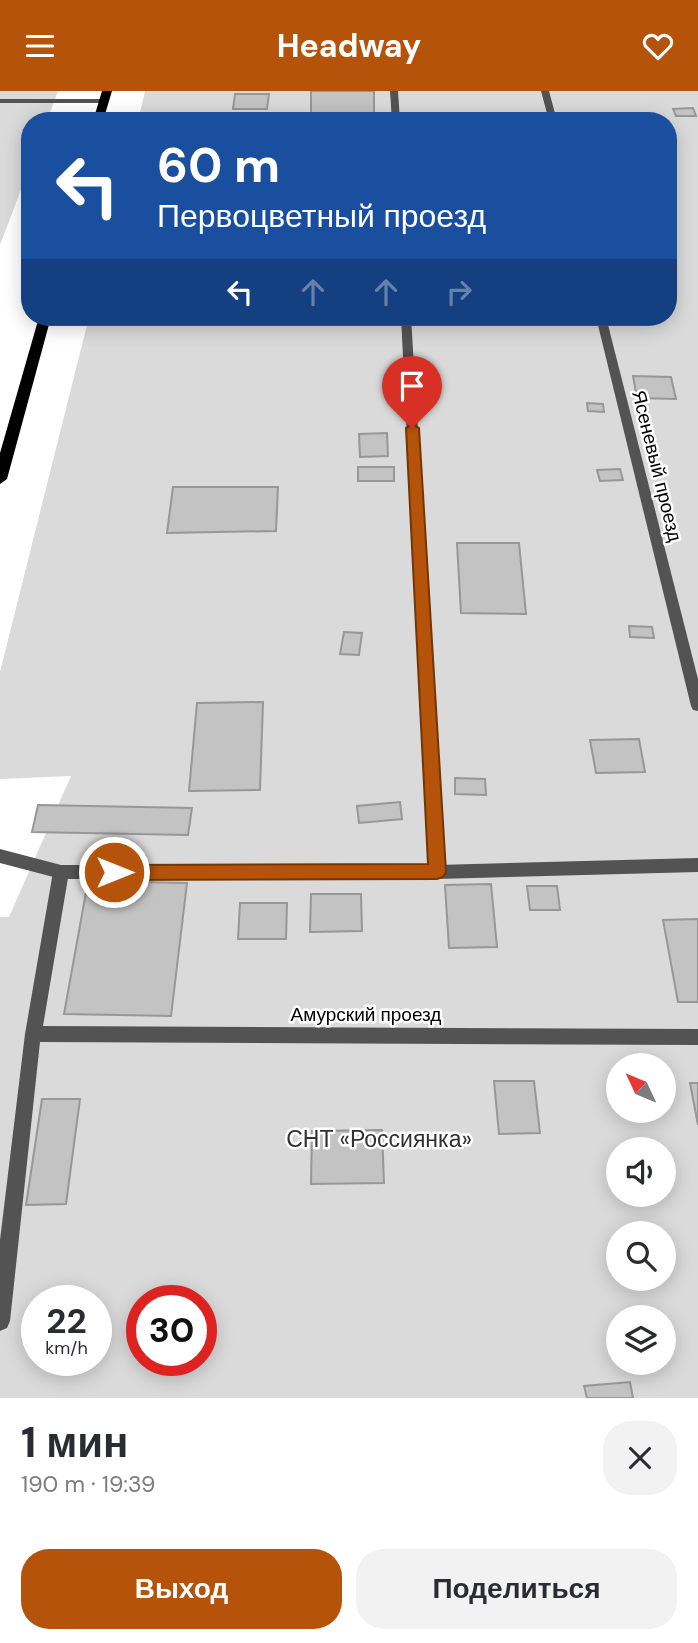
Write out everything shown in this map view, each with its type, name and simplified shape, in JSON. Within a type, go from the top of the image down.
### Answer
[{"type":"main road","points":[[0,479],[42,326]]},
{"type":"street","points":[[394,91],[395,112]]},
{"type":"street","points":[[545,91],[551,112]]},
{"type":"street","points":[[0,101],[105,96]]},
{"type":"street","points":[[407,326],[437,872]]},
{"type":"street","name":"Ясеневый проезд","points":[[603,326],[698,706]]},
{"type":"street","points":[[0,856],[61,873],[437,872],[698,865]]},
{"type":"street","points":[[0,1321],[33,1034],[61,873]]},
{"type":"street","name":"Амурский проезд","points":[[33,1034],[698,1037]]},
{"type":"green space","points":[[0,91],[58,91],[50,112],[21,112],[21,190],[0,245]]},
{"type":"green space","name":"СНТ «Россиянка»","points":[[145,91],[698,91],[698,1398],[0,1398],[0,917],[9,917],[71,776],[0,779],[0,672],[87,326],[677,326],[677,112],[140,112]]},
{"type":"building","points":[[311,91],[374,91],[374,112],[311,112]]},
{"type":"building","points":[[235,94],[269,94],[267,109],[233,109]]},
{"type":"building","points":[[693,108],[696,116],[677,116],[673,109]]},
{"type":"building","points":[[633,376],[671,377],[676,399],[637,398]]},
{"type":"building","points":[[587,403],[603,404],[604,412],[588,411]]},
{"type":"building","points":[[387,433],[388,456],[360,457],[359,434]]},
{"type":"building","points":[[358,467],[394,467],[394,481],[358,481]]},
{"type":"building","points":[[620,469],[623,480],[600,481],[597,470]]},
{"type":"building","points":[[173,487],[278,487],[276,531],[167,533]]},
{"type":"building","points":[[457,543],[519,543],[526,614],[461,613]]},
{"type":"building","points":[[629,626],[652,627],[654,638],[630,637]]},
{"type":"building","points":[[344,632],[362,633],[359,655],[340,654]]},
{"type":"building","points":[[263,702],[260,790],[189,791],[197,703]]},
{"type":"building","points":[[639,739],[645,772],[596,773],[590,740]]},
{"type":"building","points":[[455,778],[485,779],[486,795],[455,794]]},
{"type":"building","points":[[400,802],[402,819],[359,823],[357,806]]},
{"type":"building","points":[[38,805],[192,808],[188,835],[32,832]]},
{"type":"building","points":[[88,881],[187,883],[171,1016],[64,1014]]},
{"type":"building","points":[[491,884],[497,947],[449,948],[445,885]]},
{"type":"building","points":[[527,886],[557,886],[560,910],[530,910]]},
{"type":"building","points":[[311,894],[361,894],[362,931],[310,932]]},
{"type":"building","points":[[240,903],[287,903],[286,939],[238,939]]},
{"type":"building","points":[[698,919],[698,1002],[678,1002],[663,920]]},
{"type":"building","points":[[494,1081],[534,1081],[540,1133],[499,1134]]},
{"type":"building","points":[[690,1083],[698,1083],[698,1125]]},
{"type":"building","points":[[42,1099],[80,1099],[66,1204],[26,1205]]},
{"type":"building","points":[[382,1130],[384,1183],[311,1184],[312,1131]]},
{"type":"building","points":[[630,1382],[633,1398],[587,1398],[584,1386]]},
{"type":"route","points":[[114,872],[437,872],[412,428]]}]
